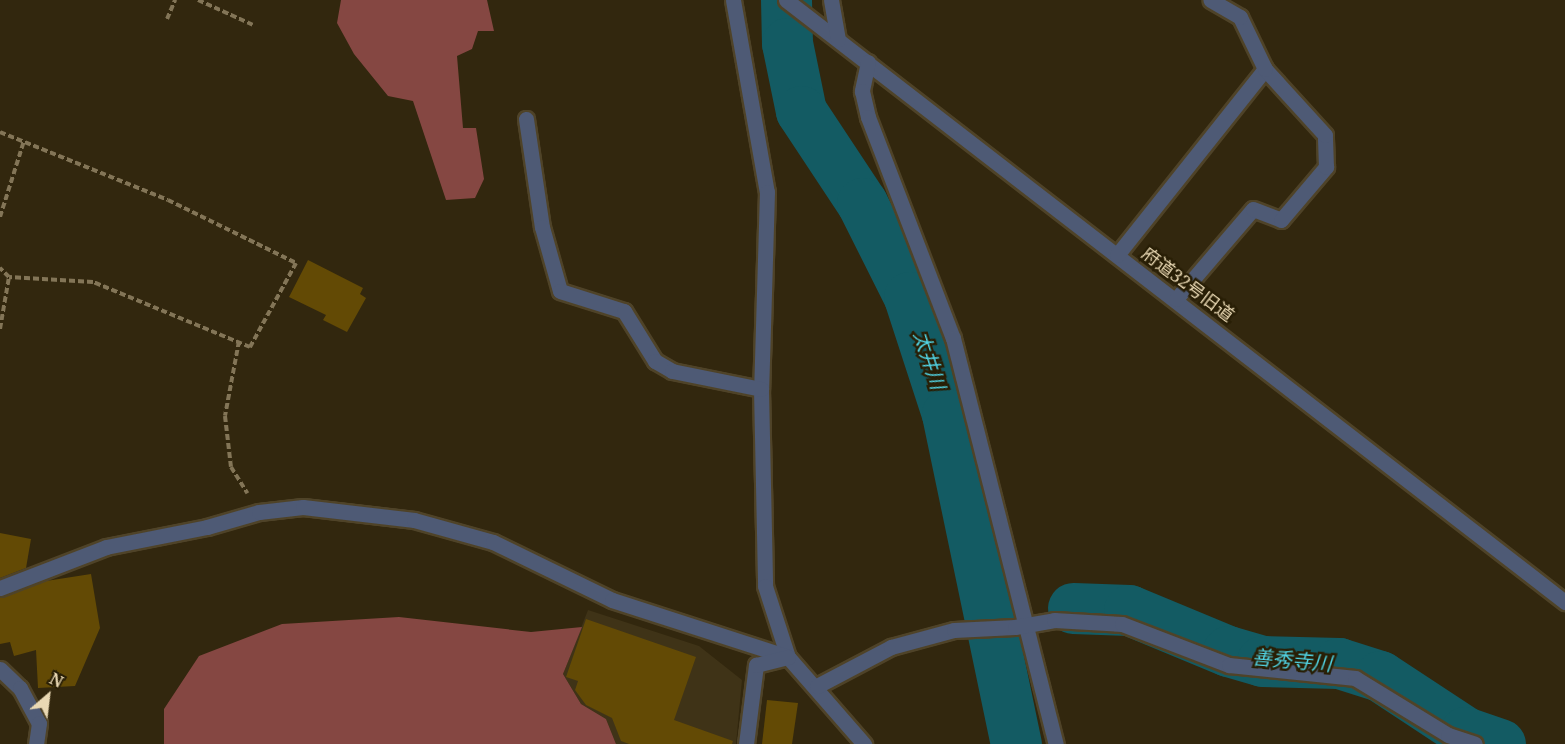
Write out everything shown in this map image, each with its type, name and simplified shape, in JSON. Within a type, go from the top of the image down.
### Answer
[{"type":"street","points":[[733,0],[767,192],[761,390],[765,586],[788,657],[817,686],[864,744]]},
{"type":"street","name":"府道32号旧道","points":[[786,0],[1176,299],[1565,602]]},
{"type":"street","points":[[831,0],[838,39]]},
{"type":"street","points":[[1176,299],[1253,209],[1281,220],[1326,167],[1325,135],[1265,69],[1240,17],[1211,0]]},
{"type":"street","points":[[868,62],[862,92],[868,117],[952,338],[1022,626],[1056,744]]},
{"type":"street","points":[[1117,255],[1265,69]]},
{"type":"street","points":[[525,119],[542,227],[560,291],[624,311],[655,361],[672,371],[761,390]]},
{"type":"street","points":[[0,588],[106,547],[207,527],[259,512],[303,507],[414,520],[493,542],[612,600],[788,657]]},
{"type":"street","points":[[817,686],[891,647],[954,630],[1022,626],[1054,620],[1122,624],[1229,665],[1355,678],[1448,735],[1475,744]]},
{"type":"street","points":[[746,744],[756,665],[788,657]]},
{"type":"street","points":[[0,669],[20,688],[39,723],[36,744]]},
{"type":"path","points":[[167,19],[175,0]]},
{"type":"path","points":[[198,0],[253,25]]},
{"type":"path","points":[[0,132],[168,200],[296,263],[250,347],[93,282],[9,277],[0,268]]},
{"type":"path","points":[[0,217],[24,141]]},
{"type":"path","points":[[0,329],[9,277]]},
{"type":"path","points":[[239,341],[225,416],[228,451],[231,467],[259,512]]},
{"type":"shaded area","points":[[341,0],[487,0],[494,31],[478,31],[472,49],[457,56],[463,128],[476,128],[484,179],[475,198],[446,200],[413,101],[388,96],[354,54],[337,23]]},
{"type":"shaded area","points":[[588,610],[699,646],[742,680],[736,744],[616,744],[606,719],[581,704],[563,674]]},
{"type":"shaded area","points":[[399,617],[531,632],[582,627],[563,674],[581,704],[606,719],[616,744],[164,744],[164,709],[199,656],[282,624]]},
{"type":"building","points":[[308,260],[363,288],[360,294],[366,298],[347,332],[323,320],[326,315],[289,297]]},
{"type":"building","points":[[0,533],[31,539],[26,568],[0,578]]},
{"type":"building","points":[[91,574],[100,628],[75,686],[38,688],[36,650],[14,656],[10,642],[0,644],[0,598],[46,581]]},
{"type":"building","points":[[586,619],[696,657],[674,720],[733,741],[732,744],[629,744],[621,741],[612,718],[586,705],[575,690],[578,681],[566,677]]},
{"type":"building","points":[[767,700],[798,703],[792,744],[762,744]]},
{"type":"waterway","name":"太井川","points":[[786,0],[787,43],[801,111],[862,203],[909,297],[947,414],[1016,744]]},
{"type":"waterway","name":"善秀寺川","points":[[1073,608],[1129,610],[1228,651],[1262,661],[1339,663],[1380,676],[1465,732],[1500,744]]}]
